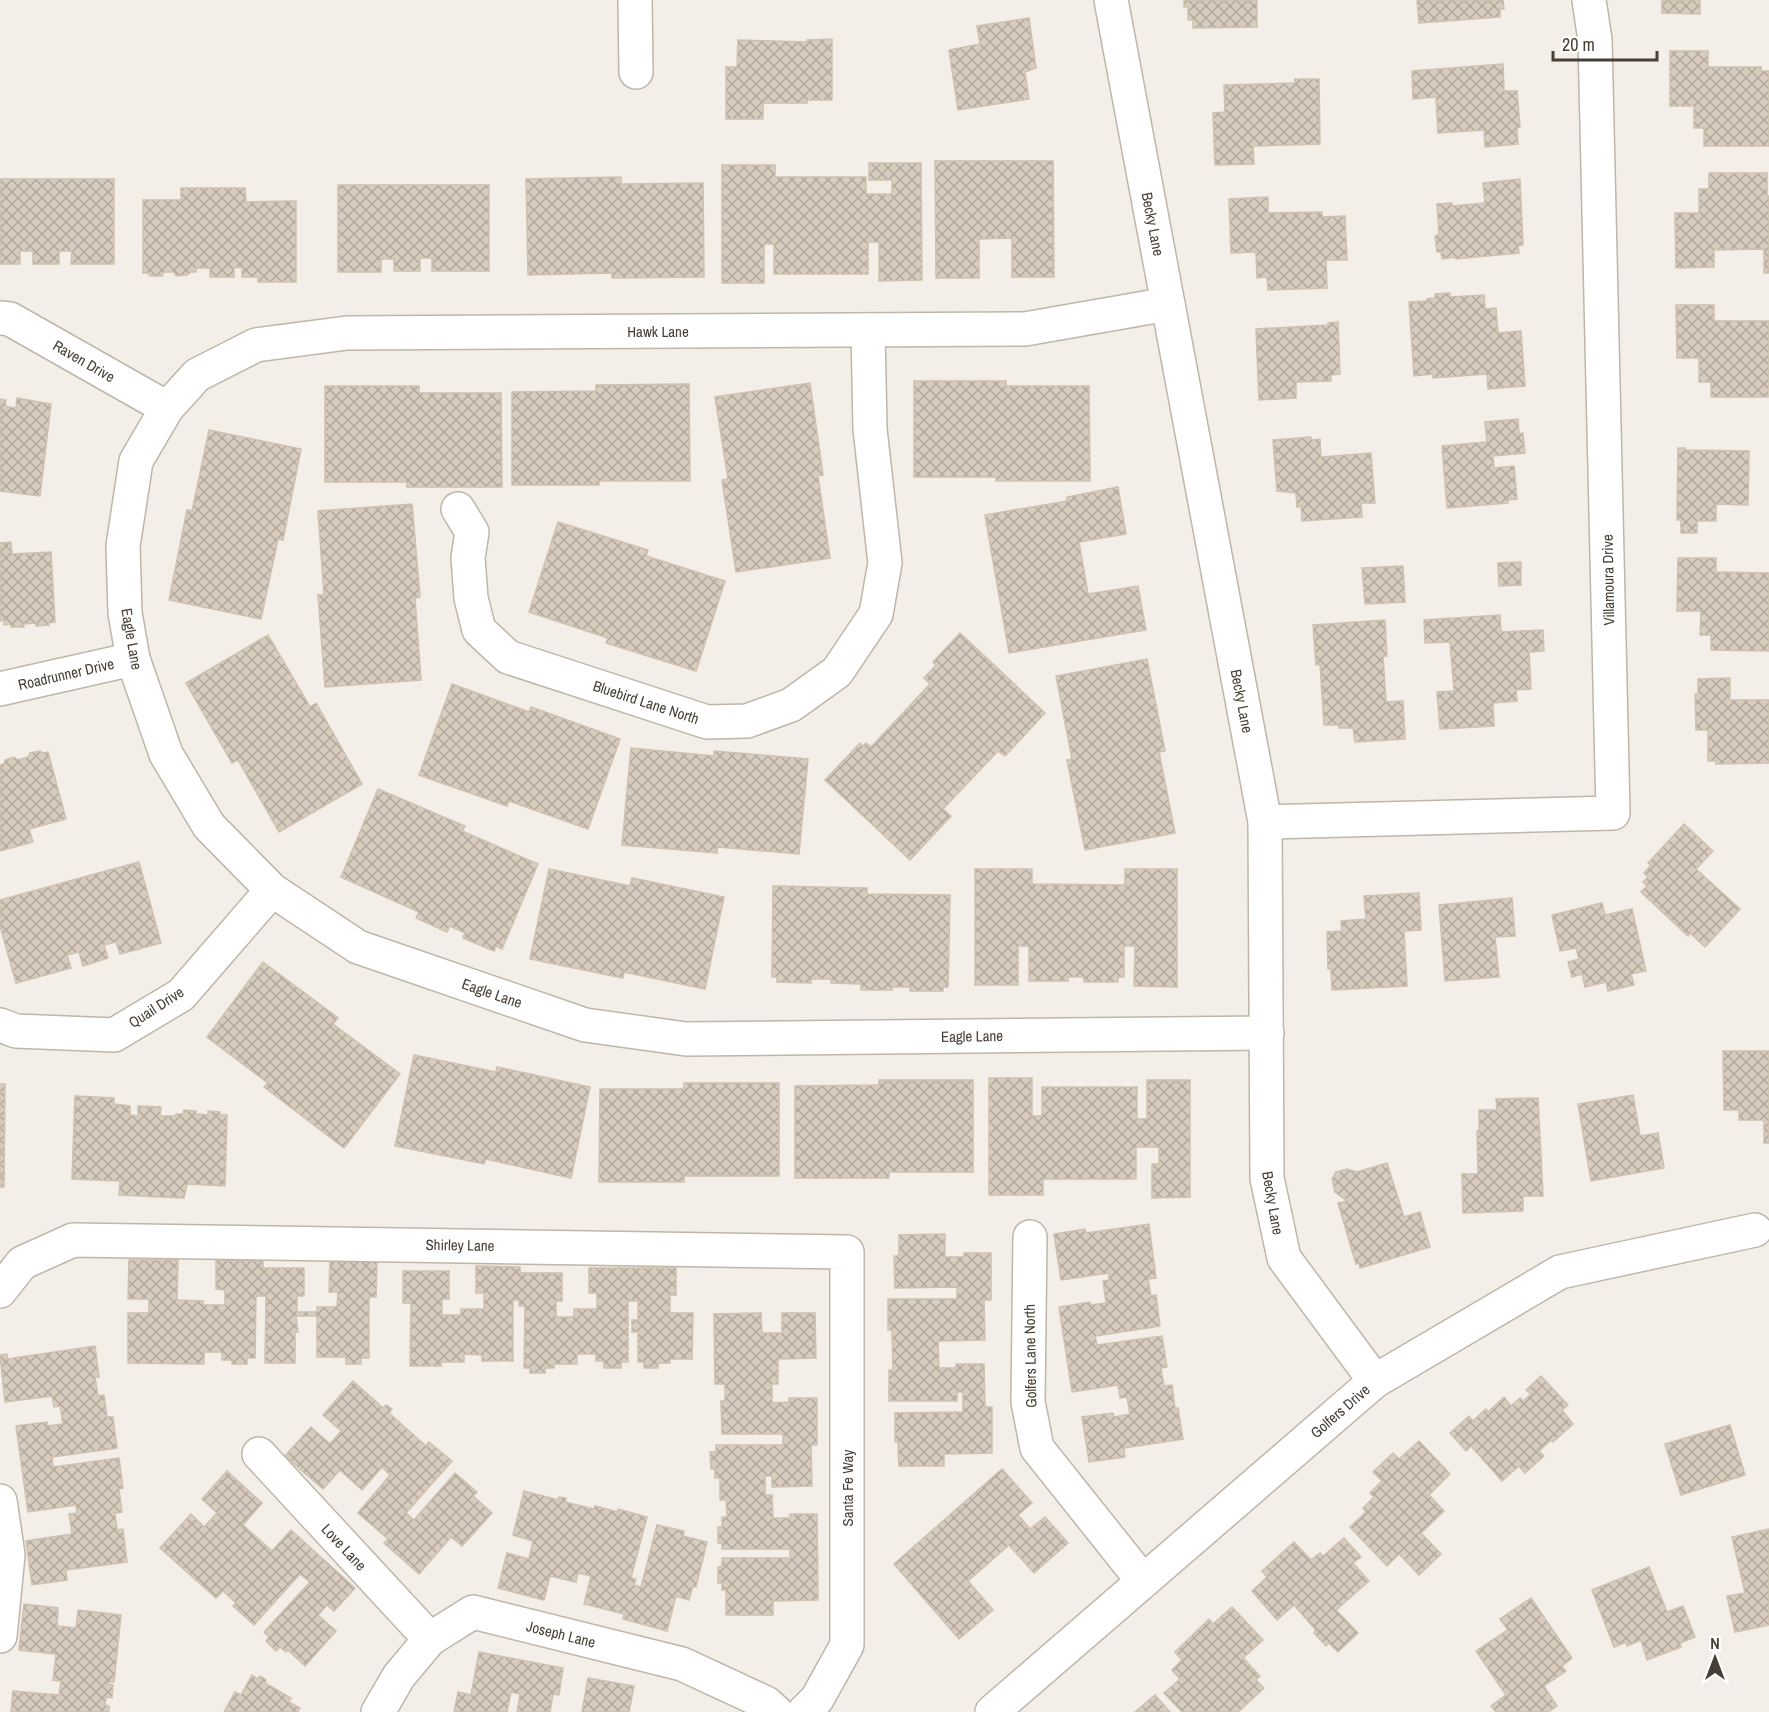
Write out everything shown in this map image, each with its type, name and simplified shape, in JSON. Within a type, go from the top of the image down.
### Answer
[{"type":"street","points":[[634,0],[636,72]]},
{"type":"street","name":"Becky Lane","points":[[1111,0],[1265,822],[1267,1178],[1284,1258],[1375,1381]]},
{"type":"street","name":"Villamoura Drive","points":[[1265,822],[1613,813],[1595,40],[1589,0]]},
{"type":"street","name":"Hawk Lane","points":[[167,408],[197,375],[256,345],[347,333],[1025,329],[1168,304]]},
{"type":"street","name":"Raven Drive","points":[[0,318],[10,319],[167,408]]},
{"type":"street","name":"Bluebird Lane North","points":[[458,508],[472,532],[468,558],[471,598],[479,630],[508,657],[707,722],[747,722],[791,705],[837,672],[876,614],[885,563],[870,429],[868,330]]},
{"type":"street","name":"Eagle Lane","points":[[167,408],[136,461],[123,546],[126,613],[133,659],[166,754],[208,826],[272,890],[358,947],[585,1024],[686,1039],[1267,1033]]},
{"type":"street","name":"Roadrunner Drive","points":[[0,689],[133,659]]},
{"type":"street","name":"Quail Drive","points":[[0,1025],[15,1031],[114,1035],[181,995],[272,890]]},
{"type":"street","name":"Golfers Drive","points":[[992,1712],[1375,1381],[1560,1272],[1755,1230]]},
{"type":"street","name":"Golfers Lane North","points":[[1030,1238],[1028,1402],[1037,1448],[1143,1581]]},
{"type":"street","name":"Shirley Lane","points":[[0,1291],[22,1263],[73,1240],[847,1252]]},
{"type":"street","name":"Santa Fe Way","points":[[804,1712],[817,1699],[847,1645],[847,1252]]},
{"type":"street","name":"Love Lane","points":[[259,1454],[430,1639]]},
{"type":"street","points":[[0,1501],[8,1555],[0,1636]]},
{"type":"street","name":"Joseph Lane","points":[[378,1712],[399,1676],[430,1639],[473,1612],[682,1664],[766,1703],[776,1712]]},
{"type":"building","points":[[1184,0],[1257,0],[1257,27],[1193,28],[1193,20],[1188,20],[1188,7],[1184,7]]},
{"type":"building","points":[[1417,0],[1503,0],[1504,9],[1500,9],[1500,17],[1419,23]]},
{"type":"building","points":[[1662,0],[1700,0],[1700,14],[1662,13]]},
{"type":"building","points":[[1029,18],[1036,68],[1025,72],[1029,99],[958,110],[949,50],[980,44],[977,26]]},
{"type":"building","points":[[832,39],[832,100],[807,100],[807,103],[763,103],[763,119],[726,119],[726,67],[737,67],[738,40],[807,42],[807,40]]},
{"type":"building","points":[[1670,51],[1708,51],[1708,67],[1761,67],[1761,71],[1769,71],[1769,146],[1704,146],[1704,128],[1694,128],[1694,106],[1670,106]]},
{"type":"building","points":[[1503,64],[1504,91],[1517,91],[1520,127],[1517,128],[1518,144],[1485,147],[1484,130],[1438,133],[1436,97],[1413,99],[1412,71]]},
{"type":"building","points":[[1295,79],[1319,79],[1320,144],[1253,146],[1254,164],[1215,165],[1213,113],[1225,112],[1224,85],[1295,83]]},
{"type":"building","points":[[935,161],[1053,161],[1054,277],[1012,277],[1012,238],[979,239],[979,278],[936,278]]},
{"type":"building","points":[[869,163],[921,163],[922,280],[879,281],[879,242],[868,242],[868,274],[774,274],[774,244],[764,244],[764,283],[722,283],[722,165],[775,165],[775,177],[866,177],[866,194],[892,194],[892,180],[869,180]]},
{"type":"building","points":[[1709,173],[1767,173],[1769,273],[1764,273],[1764,249],[1714,250],[1714,267],[1676,268],[1675,213],[1699,213],[1699,189],[1709,189]]},
{"type":"building","points":[[621,177],[621,184],[703,183],[704,277],[612,278],[612,273],[528,275],[526,179]]},
{"type":"building","points":[[0,179],[114,179],[114,264],[71,264],[72,251],[59,251],[59,264],[33,264],[33,251],[20,251],[20,264],[0,264]]},
{"type":"building","points":[[1520,179],[1523,245],[1518,246],[1519,253],[1442,259],[1441,252],[1437,252],[1435,236],[1439,235],[1437,204],[1452,203],[1452,206],[1485,203],[1483,183]]},
{"type":"building","points":[[338,185],[489,185],[489,271],[432,271],[432,258],[420,258],[420,271],[394,271],[394,259],[381,259],[381,272],[338,272]]},
{"type":"building","points":[[181,188],[245,188],[246,202],[296,201],[296,282],[258,282],[258,277],[242,277],[242,267],[234,268],[234,277],[210,277],[210,268],[196,268],[196,272],[176,276],[174,272],[164,272],[162,276],[150,276],[148,273],[143,273],[143,200],[181,200]]},
{"type":"building","points":[[1268,197],[1268,213],[1322,212],[1322,217],[1345,216],[1347,260],[1326,260],[1327,288],[1268,290],[1267,277],[1257,278],[1256,252],[1231,253],[1229,199]]},
{"type":"building","points":[[1450,293],[1450,297],[1484,295],[1485,309],[1496,308],[1498,333],[1521,331],[1525,386],[1488,389],[1487,374],[1433,378],[1433,374],[1414,376],[1409,302],[1427,301],[1427,299],[1435,298],[1435,294]]},
{"type":"building","points":[[1676,305],[1714,305],[1714,321],[1769,321],[1768,397],[1711,397],[1711,382],[1699,382],[1699,358],[1677,358]]},
{"type":"building","points":[[1338,322],[1340,374],[1331,375],[1331,381],[1296,382],[1296,398],[1259,400],[1256,329],[1328,325],[1328,323]]},
{"type":"building","points":[[914,381],[1006,381],[1006,386],[1089,386],[1090,481],[996,481],[996,477],[914,477]]},
{"type":"building","points":[[810,383],[823,475],[818,476],[830,558],[736,572],[722,480],[728,479],[715,397]]},
{"type":"building","points":[[689,384],[690,481],[599,481],[599,485],[512,485],[512,392],[596,391],[596,385]]},
{"type":"building","points":[[325,386],[419,386],[419,393],[501,393],[502,487],[407,487],[407,482],[325,482]]},
{"type":"building","points":[[17,398],[51,404],[40,496],[0,491],[0,399],[6,400],[5,406],[16,408]]},
{"type":"building","points":[[1518,419],[1519,434],[1523,433],[1525,453],[1493,456],[1494,468],[1514,466],[1517,499],[1508,500],[1508,503],[1447,508],[1442,446],[1487,442],[1485,422]]},
{"type":"building","points":[[209,430],[301,449],[283,540],[278,539],[261,619],[169,600],[187,510],[192,511]]},
{"type":"building","points":[[1311,437],[1311,440],[1320,439],[1321,457],[1371,453],[1375,503],[1361,503],[1362,517],[1302,521],[1301,506],[1297,507],[1296,493],[1277,491],[1273,440]]},
{"type":"building","points":[[1678,448],[1749,451],[1748,505],[1716,504],[1716,521],[1697,521],[1697,533],[1681,533],[1681,520],[1677,520]]},
{"type":"building","points":[[1118,487],[1126,534],[1079,542],[1088,594],[1138,586],[1146,630],[1009,653],[985,515],[1067,501],[1067,497]]},
{"type":"building","points":[[412,504],[420,597],[415,598],[421,680],[325,687],[318,595],[324,595],[318,511]]},
{"type":"building","points":[[558,522],[648,550],[646,556],[725,581],[696,671],[606,643],[608,638],[529,612]]},
{"type":"building","points":[[11,542],[12,554],[51,552],[55,622],[48,623],[49,625],[36,626],[36,623],[23,624],[24,627],[11,627],[11,624],[4,625],[4,620],[0,621],[0,543]]},
{"type":"building","points":[[1678,558],[1716,558],[1716,572],[1769,573],[1769,651],[1711,650],[1711,635],[1700,635],[1701,611],[1677,611]]},
{"type":"building","points":[[1521,562],[1521,585],[1499,586],[1498,563]]},
{"type":"building","points":[[1403,566],[1405,602],[1365,604],[1362,568]]},
{"type":"building","points":[[1500,615],[1501,632],[1543,630],[1544,651],[1529,652],[1531,689],[1516,690],[1517,701],[1493,703],[1494,726],[1440,729],[1437,692],[1454,691],[1450,642],[1425,643],[1424,620]]},
{"type":"building","points":[[1385,620],[1387,656],[1383,656],[1386,702],[1403,701],[1405,739],[1355,742],[1353,728],[1324,725],[1320,664],[1316,665],[1313,625]]},
{"type":"building","points":[[960,633],[1045,713],[1005,756],[998,751],[943,809],[951,816],[910,860],[825,780],[860,743],[863,746],[866,743],[871,747],[930,684],[924,678],[936,665],[933,662]]},
{"type":"building","points":[[268,635],[310,707],[316,703],[362,784],[279,832],[238,760],[232,763],[186,683]]},
{"type":"building","points":[[1147,659],[1165,751],[1159,752],[1175,833],[1085,850],[1067,760],[1072,759],[1056,676]]},
{"type":"building","points":[[1730,678],[1730,700],[1769,700],[1769,763],[1716,764],[1716,761],[1708,761],[1708,730],[1696,730],[1695,694],[1698,694],[1698,679]]},
{"type":"building","points":[[452,684],[529,712],[531,707],[620,739],[588,829],[509,801],[507,806],[419,775]]},
{"type":"building","points":[[631,748],[714,756],[714,751],[808,759],[799,854],[717,847],[717,853],[622,845]]},
{"type":"building","points":[[48,752],[66,819],[29,829],[33,842],[0,851],[0,765],[4,764],[5,760],[14,757],[18,760],[28,757],[30,753]]},
{"type":"building","points":[[378,789],[465,826],[462,831],[538,864],[502,949],[496,946],[494,951],[463,938],[465,933],[450,926],[447,932],[416,918],[419,912],[341,877]]},
{"type":"building","points":[[1684,824],[1713,851],[1696,869],[1740,909],[1705,947],[1690,933],[1688,936],[1641,892],[1647,886],[1643,882],[1648,877],[1644,873],[1651,865],[1648,863]]},
{"type":"building","points":[[139,862],[161,943],[120,954],[116,942],[104,945],[108,958],[83,966],[79,952],[67,955],[71,968],[16,983],[0,926],[0,900]]},
{"type":"building","points":[[549,869],[630,886],[632,878],[724,897],[705,989],[624,972],[623,978],[530,959]]},
{"type":"building","points":[[975,869],[1032,869],[1032,884],[1125,885],[1125,869],[1177,869],[1177,987],[1134,986],[1135,946],[1124,946],[1124,977],[1118,977],[1118,982],[1084,982],[1084,977],[1068,977],[1068,981],[1029,981],[1029,946],[1018,946],[1018,985],[975,985]]},
{"type":"building","points":[[773,886],[867,888],[867,894],[950,895],[948,987],[943,987],[943,991],[910,991],[910,987],[892,987],[892,990],[861,990],[861,984],[831,983],[831,979],[811,979],[811,983],[777,982],[777,977],[772,977]]},
{"type":"building","points":[[1419,893],[1421,930],[1404,931],[1407,986],[1332,990],[1331,969],[1328,969],[1327,932],[1342,931],[1341,921],[1366,919],[1364,896]]},
{"type":"building","points":[[1512,898],[1515,936],[1495,937],[1499,977],[1445,981],[1439,905]]},
{"type":"building","points":[[1602,903],[1605,915],[1632,909],[1646,971],[1631,974],[1634,985],[1608,991],[1606,982],[1585,987],[1582,974],[1572,977],[1568,962],[1579,959],[1576,948],[1560,951],[1552,915]]},
{"type":"building","points":[[263,962],[338,1018],[333,1024],[400,1074],[344,1148],[264,1087],[268,1083],[207,1037]]},
{"type":"building","points":[[1723,1051],[1769,1051],[1769,1143],[1764,1143],[1764,1120],[1739,1120],[1739,1110],[1724,1110]]},
{"type":"building","points":[[414,1055],[496,1072],[497,1067],[590,1087],[571,1178],[486,1159],[484,1164],[395,1146]]},
{"type":"building","points":[[989,1078],[1032,1078],[1032,1116],[1042,1116],[1042,1087],[1137,1087],[1137,1119],[1147,1119],[1147,1080],[1190,1080],[1190,1197],[1152,1198],[1152,1164],[1159,1164],[1159,1147],[1136,1147],[1136,1179],[1043,1179],[1043,1195],[989,1195]]},
{"type":"building","points":[[879,1080],[973,1080],[973,1172],[889,1172],[889,1178],[795,1178],[795,1086],[879,1085]]},
{"type":"building","points":[[684,1083],[779,1083],[779,1176],[684,1176],[684,1182],[599,1182],[600,1089],[684,1089]]},
{"type":"building","points":[[0,1084],[5,1084],[4,1187],[0,1187]]},
{"type":"building","points":[[1633,1095],[1640,1136],[1658,1133],[1664,1168],[1591,1181],[1578,1104]]},
{"type":"building","points":[[75,1096],[114,1098],[114,1104],[130,1106],[130,1115],[138,1116],[138,1106],[161,1107],[160,1116],[176,1116],[176,1114],[183,1114],[184,1110],[196,1111],[196,1114],[208,1115],[208,1111],[227,1115],[225,1186],[187,1184],[184,1198],[119,1195],[120,1181],[72,1179]]},
{"type":"building","points":[[1538,1098],[1543,1196],[1523,1196],[1523,1211],[1463,1213],[1462,1174],[1478,1174],[1479,1110],[1497,1110],[1496,1099]]},
{"type":"building","points":[[1387,1163],[1404,1217],[1420,1212],[1430,1247],[1360,1268],[1359,1263],[1356,1264],[1338,1203],[1347,1201],[1335,1192],[1332,1179],[1336,1172],[1347,1169],[1357,1172]]},
{"type":"building","points":[[1149,1224],[1156,1278],[1148,1279],[1151,1296],[1156,1295],[1160,1326],[1095,1336],[1097,1345],[1162,1336],[1167,1367],[1161,1368],[1164,1386],[1172,1385],[1183,1439],[1124,1448],[1125,1457],[1089,1462],[1082,1417],[1113,1413],[1114,1417],[1130,1414],[1127,1397],[1120,1398],[1118,1385],[1072,1392],[1059,1307],[1090,1302],[1091,1305],[1106,1303],[1103,1281],[1109,1280],[1109,1273],[1061,1280],[1054,1234],[1085,1229],[1086,1233]]},
{"type":"building","points":[[945,1234],[945,1257],[964,1257],[964,1253],[991,1253],[991,1300],[984,1300],[985,1340],[938,1341],[939,1368],[956,1368],[956,1364],[984,1364],[985,1407],[992,1407],[992,1453],[944,1454],[944,1466],[899,1466],[898,1442],[895,1442],[895,1413],[963,1412],[963,1392],[957,1392],[957,1401],[889,1401],[889,1370],[893,1370],[892,1330],[888,1330],[888,1299],[957,1299],[957,1287],[895,1288],[894,1256],[899,1256],[899,1235]]},
{"type":"building","points":[[129,1260],[178,1260],[177,1300],[203,1301],[203,1305],[225,1305],[225,1290],[216,1289],[216,1260],[263,1261],[263,1268],[304,1268],[304,1296],[297,1296],[297,1312],[317,1312],[317,1307],[337,1307],[338,1292],[329,1292],[330,1261],[377,1262],[376,1297],[369,1297],[369,1358],[361,1358],[361,1364],[346,1364],[346,1357],[317,1357],[317,1316],[296,1316],[298,1332],[295,1332],[295,1363],[265,1363],[266,1296],[256,1296],[255,1358],[247,1358],[247,1364],[232,1364],[232,1360],[222,1360],[222,1352],[204,1352],[204,1364],[128,1363],[128,1313],[149,1313],[149,1299],[128,1299]]},
{"type":"building","points":[[476,1266],[520,1267],[520,1273],[562,1273],[562,1301],[556,1301],[556,1317],[574,1317],[574,1309],[597,1309],[597,1293],[589,1293],[589,1268],[676,1268],[676,1295],[670,1295],[670,1313],[693,1313],[692,1359],[670,1359],[670,1363],[658,1363],[658,1368],[644,1368],[644,1362],[638,1362],[638,1332],[632,1332],[632,1320],[638,1320],[638,1301],[628,1301],[628,1362],[621,1362],[621,1368],[604,1368],[604,1361],[596,1361],[596,1354],[577,1354],[577,1364],[554,1364],[554,1368],[545,1368],[545,1373],[530,1373],[530,1368],[524,1368],[525,1306],[519,1306],[519,1300],[513,1300],[513,1361],[482,1361],[482,1355],[464,1354],[464,1362],[441,1362],[441,1366],[410,1366],[411,1303],[403,1303],[403,1271],[449,1271],[449,1299],[442,1299],[442,1315],[461,1315],[461,1309],[484,1309],[484,1293],[476,1293]]},
{"type":"building","points":[[761,1313],[762,1333],[782,1333],[782,1313],[815,1313],[816,1358],[778,1359],[778,1384],[772,1384],[772,1403],[789,1402],[789,1398],[817,1398],[817,1445],[811,1445],[812,1486],[772,1487],[772,1476],[765,1476],[765,1495],[772,1495],[773,1518],[790,1518],[790,1514],[817,1514],[818,1600],[773,1601],[773,1615],[726,1615],[726,1590],[722,1590],[722,1583],[718,1583],[718,1567],[722,1566],[722,1558],[790,1558],[790,1549],[722,1549],[722,1543],[718,1543],[718,1527],[722,1527],[722,1517],[727,1517],[726,1500],[720,1500],[720,1478],[715,1478],[715,1469],[711,1469],[710,1452],[716,1452],[716,1445],[783,1445],[783,1434],[722,1434],[721,1401],[725,1401],[725,1384],[715,1384],[714,1314]]},
{"type":"building","points":[[95,1346],[99,1377],[95,1377],[98,1396],[104,1395],[107,1417],[113,1417],[117,1448],[52,1457],[53,1467],[119,1458],[123,1488],[119,1489],[122,1512],[115,1513],[117,1530],[123,1529],[127,1562],[66,1570],[67,1580],[32,1585],[26,1541],[72,1534],[69,1514],[77,1513],[76,1505],[28,1512],[16,1426],[47,1422],[48,1426],[63,1424],[60,1406],[54,1407],[52,1396],[5,1402],[0,1355],[7,1354],[7,1359]]},
{"type":"building","points":[[1541,1376],[1568,1405],[1562,1410],[1573,1424],[1539,1451],[1544,1456],[1525,1473],[1519,1466],[1502,1481],[1471,1446],[1466,1451],[1450,1433],[1469,1416],[1473,1421],[1486,1409],[1488,1412],[1504,1397],[1511,1406],[1520,1398],[1523,1401],[1531,1394],[1526,1390]]},
{"type":"building","points":[[353,1381],[383,1408],[386,1405],[392,1409],[389,1413],[426,1446],[429,1442],[452,1461],[406,1513],[414,1520],[455,1473],[477,1492],[473,1496],[492,1513],[462,1546],[451,1537],[419,1574],[384,1543],[388,1539],[358,1513],[390,1475],[382,1467],[362,1490],[340,1470],[323,1489],[285,1456],[311,1427],[330,1444],[341,1431],[323,1415]]},
{"type":"building","points":[[1730,1425],[1745,1475],[1681,1495],[1665,1444]]},
{"type":"building","points":[[1419,1441],[1450,1474],[1429,1495],[1444,1511],[1421,1533],[1441,1554],[1419,1575],[1399,1554],[1387,1566],[1350,1527],[1366,1512],[1363,1508],[1374,1497],[1370,1493],[1382,1481],[1373,1472],[1393,1453],[1399,1459]]},
{"type":"building","points":[[1002,1469],[1032,1503],[1018,1515],[1030,1529],[1045,1517],[1068,1543],[1034,1573],[1009,1545],[968,1581],[993,1610],[959,1639],[894,1564]]},
{"type":"building","points":[[227,1471],[262,1503],[243,1525],[272,1551],[291,1530],[355,1588],[334,1611],[327,1605],[318,1615],[336,1631],[305,1666],[288,1650],[286,1652],[280,1647],[276,1651],[266,1641],[269,1637],[264,1632],[310,1582],[300,1574],[254,1625],[233,1606],[236,1603],[223,1591],[216,1598],[160,1548],[191,1514],[204,1527],[217,1513],[202,1499]]},
{"type":"building","points":[[524,1491],[558,1500],[559,1497],[566,1498],[565,1502],[594,1509],[595,1506],[618,1512],[618,1509],[647,1517],[631,1578],[636,1579],[634,1585],[641,1587],[657,1525],[684,1531],[683,1536],[707,1542],[696,1587],[693,1586],[689,1600],[676,1596],[667,1631],[623,1619],[624,1614],[584,1604],[591,1576],[578,1573],[576,1582],[550,1576],[544,1600],[498,1588],[507,1553],[529,1559],[533,1541],[513,1535]]},
{"type":"building","points":[[1769,1529],[1769,1625],[1735,1632],[1727,1596],[1745,1593],[1732,1537]]},
{"type":"building","points":[[1344,1538],[1361,1557],[1353,1563],[1369,1581],[1336,1610],[1358,1633],[1338,1652],[1329,1643],[1326,1646],[1314,1633],[1316,1630],[1294,1605],[1277,1620],[1252,1591],[1267,1577],[1262,1571],[1294,1542],[1311,1560],[1320,1553],[1323,1556]]},
{"type":"building","points":[[1649,1567],[1667,1612],[1683,1606],[1695,1637],[1680,1643],[1681,1647],[1647,1660],[1641,1640],[1627,1646],[1626,1642],[1614,1647],[1592,1590]]},
{"type":"building","points":[[1531,1598],[1572,1658],[1562,1666],[1566,1671],[1544,1686],[1557,1706],[1548,1712],[1496,1712],[1491,1706],[1506,1695],[1476,1651],[1508,1630],[1500,1619]]},
{"type":"building","points":[[24,1604],[58,1608],[57,1626],[76,1628],[78,1610],[121,1615],[114,1682],[107,1684],[113,1685],[112,1698],[106,1697],[105,1705],[109,1706],[109,1712],[11,1712],[13,1691],[59,1695],[61,1681],[53,1680],[56,1654],[19,1650]]},
{"type":"building","points":[[1232,1607],[1263,1640],[1243,1658],[1260,1676],[1256,1680],[1264,1688],[1238,1712],[1182,1712],[1164,1693],[1180,1679],[1172,1670],[1182,1660],[1175,1652],[1209,1619],[1213,1624]]},
{"type":"building","points":[[479,1652],[563,1668],[559,1695],[553,1694],[550,1712],[517,1712],[520,1694],[511,1692],[507,1712],[454,1712],[458,1692],[471,1695]]},
{"type":"building","points":[[252,1675],[258,1679],[260,1676],[266,1680],[265,1683],[291,1698],[289,1702],[300,1708],[298,1712],[224,1712],[235,1692],[241,1695]]},
{"type":"building","points":[[588,1678],[634,1686],[629,1712],[582,1712]]},
{"type":"building","points":[[1155,1695],[1170,1712],[1135,1712]]}]
